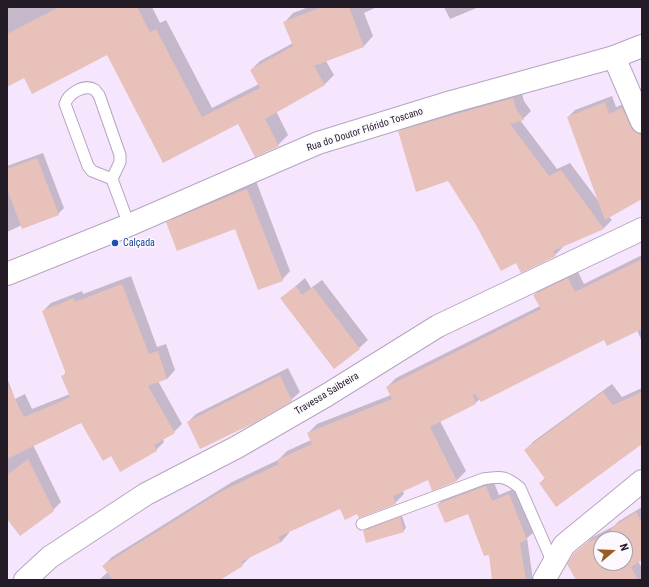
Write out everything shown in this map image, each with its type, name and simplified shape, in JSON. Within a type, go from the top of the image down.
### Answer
[{"type":"street","name":"Rua do Doutor Flórido Toscano","points":[[7,274],[129,225],[318,143],[451,102],[614,57],[642,46]]},
{"type":"street","points":[[614,57],[642,122]]},
{"type":"street","name":"Travessa Saibreira","points":[[25,580],[50,557],[146,494],[237,448],[327,395],[438,326],[642,229]]},
{"type":"street","points":[[548,572],[564,545],[642,481]]},
{"type":"lane","points":[[112,179],[92,171],[88,166],[65,104],[67,98],[75,91],[88,88],[95,90],[98,95],[120,155],[120,162],[112,179],[129,225]]},
{"type":"lane","points":[[362,524],[499,476],[511,481],[520,488],[548,572]]},
{"type":"building","points":[[59,7],[137,7],[150,32],[156,29],[202,117],[260,88],[250,70],[293,46],[283,22],[322,7],[349,7],[364,47],[314,66],[325,85],[265,119],[279,146],[255,157],[238,124],[163,163],[107,55],[32,94],[24,78],[7,87],[7,34]]},
{"type":"building","points":[[513,98],[516,109],[524,120],[510,124],[549,176],[561,170],[604,229],[553,251],[556,256],[521,273],[516,263],[501,271],[476,225],[448,181],[416,192],[398,131]]},
{"type":"building","points":[[605,102],[609,114],[622,108],[631,127],[635,132],[642,134],[642,199],[605,220],[567,117]]},
{"type":"building","points":[[37,158],[59,215],[22,229],[7,189],[7,169]]},
{"type":"building","points":[[247,189],[283,281],[258,290],[235,229],[177,251],[166,222]]},
{"type":"building","points":[[642,259],[642,329],[607,346],[604,340],[481,402],[475,394],[473,395],[476,404],[430,427],[457,481],[432,491],[428,480],[393,496],[396,504],[359,518],[357,514],[345,520],[340,509],[278,537],[281,542],[241,562],[243,566],[220,580],[113,580],[102,566],[222,491],[279,464],[277,460],[312,444],[307,433],[392,399],[386,387],[541,309],[533,295],[568,278],[575,292]]},
{"type":"building","points":[[122,284],[149,354],[158,351],[167,379],[148,386],[175,433],[154,445],[157,451],[120,472],[111,456],[103,461],[81,423],[7,459],[7,383],[24,417],[70,397],[61,376],[66,374],[42,311],[74,298],[75,302]]},
{"type":"building","points":[[296,286],[302,295],[313,287],[360,349],[334,369],[280,298]]},
{"type":"building","points":[[280,375],[292,401],[252,424],[200,449],[187,422]]},
{"type":"building","points":[[603,392],[613,405],[642,392],[642,444],[556,507],[539,483],[546,480],[524,450]]},
{"type":"building","points":[[28,459],[54,511],[20,536],[7,519],[7,475]]},
{"type":"building","points":[[486,486],[492,501],[509,494],[527,540],[520,543],[526,580],[492,580],[489,555],[484,556],[468,514],[445,523],[437,504]]},
{"type":"building","points":[[636,512],[642,522],[642,560],[633,566],[633,531],[610,531],[612,530],[611,528]]},
{"type":"building","points":[[400,517],[404,532],[366,543],[363,531]]},
{"type":"building","points":[[593,540],[593,571],[633,571],[638,580],[576,580],[567,564],[574,553]]},
{"type":"place","name":"Calçada","points":[[115,243]]}]
